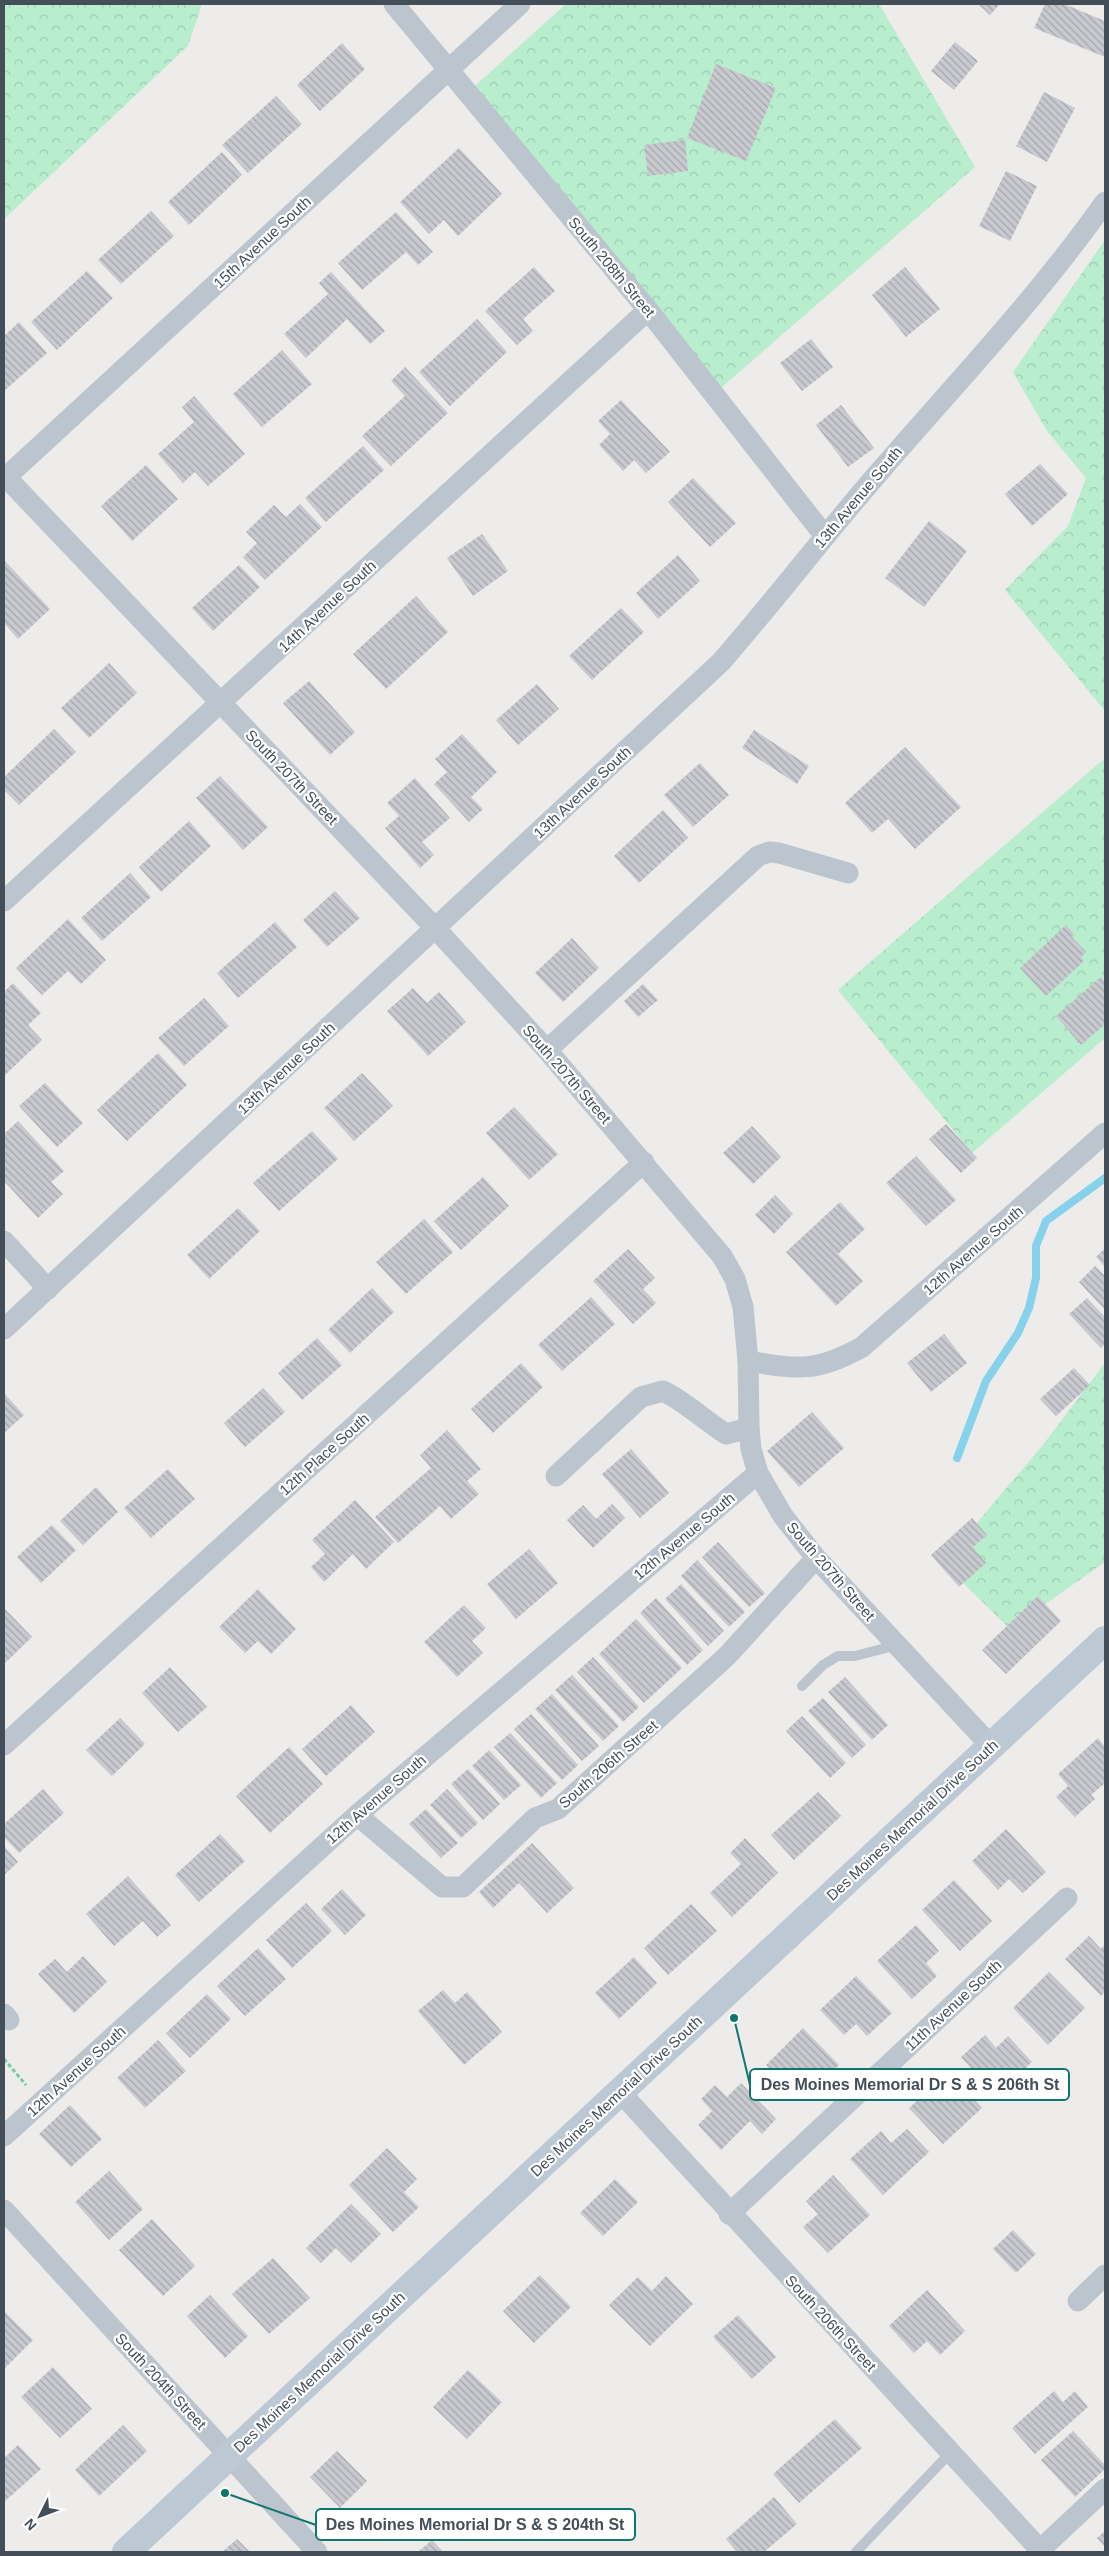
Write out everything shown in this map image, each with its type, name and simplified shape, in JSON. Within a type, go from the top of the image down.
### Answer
[{"type":"main road","name":"Des Moines Memorial Drive South","points":[[126,2552],[621,2093],[1105,1640]]},
{"type":"street","name":"South 208th Street","points":[[394,4],[648,310],[824,535]]},
{"type":"street","name":"15th Avenue South","points":[[4,477],[520,4]]},
{"type":"street","name":"13th Avenue South","points":[[4,1329],[722,662],[778,596],[824,535],[1068,254],[1105,202]]},
{"type":"street","name":"14th Avenue South","points":[[4,901],[222,703],[648,310]]},
{"type":"street","name":"South 207th Street","points":[[4,477],[436,929],[547,1050],[722,1256],[735,1279],[743,1306],[748,1361],[748,1428],[751,1449],[758,1473],[783,1516],[816,1558],[991,1746]]},
{"type":"street","points":[[547,1050],[758,856],[769,852],[779,853],[848,873]]},
{"type":"street","name":"12th Avenue South","points":[[748,1361],[810,1368],[842,1358],[862,1347],[1105,1135]]},
{"type":"street","name":"12th Place South","points":[[4,1745],[644,1162]]},
{"type":"street","points":[[4,1241],[48,1289]]},
{"type":"street","points":[[556,1476],[640,1397],[663,1391],[682,1400],[709,1423],[726,1434],[748,1428]]},
{"type":"street","name":"12th Avenue South","points":[[4,2136],[357,1815],[758,1473]]},
{"type":"street","name":"South 206th Street","points":[[357,1815],[442,1887],[463,1887],[535,1818],[558,1809],[720,1662],[816,1558]]},
{"type":"street","name":"11th Avenue South","points":[[730,2214],[1067,1898]]},
{"type":"street","name":"South 206th Street","points":[[621,2093],[1041,2551]]},
{"type":"street","name":"South 204th Street","points":[[4,2210],[317,2552]]},
{"type":"street","points":[[1078,2301],[1105,2275]]},
{"type":"street","points":[[1041,2551],[1105,2489]]},
{"type":"lane","points":[[802,1686],[824,1664],[838,1656],[856,1656],[896,1645]]},
{"type":"lane","points":[[856,2552],[950,2453]]},
{"type":"path","points":[[4,2059],[41,2102]]},
{"type":"green space","points":[[4,4],[202,4],[188,46],[4,219]]},
{"type":"green space","points":[[566,4],[879,4],[975,167],[715,393],[467,93]]},
{"type":"green space","points":[[1105,240],[1105,711],[1005,590],[1068,526],[1086,478],[1047,431],[1013,372]]},
{"type":"green space","points":[[1105,758],[1105,1038],[972,1153],[838,990]]},
{"type":"green space","points":[[1105,1363],[1105,1562],[1010,1629],[943,1563],[1042,1446]]},
{"type":"building","points":[[978,4],[1000,4],[990,15]]},
{"type":"building","points":[[1045,4],[1064,4],[1105,21],[1105,57],[1034,28]]},
{"type":"building","points":[[955,42],[978,61],[954,90],[931,71]]},
{"type":"building","points":[[342,43],[365,69],[320,111],[297,85]]},
{"type":"building","points":[[716,64],[776,88],[746,161],[687,138]]},
{"type":"building","points":[[1044,92],[1075,108],[1047,162],[1016,146]]},
{"type":"building","points":[[276,96],[302,124],[248,173],[222,145]]},
{"type":"building","points":[[685,140],[688,171],[648,176],[644,145]]},
{"type":"building","points":[[459,148],[502,194],[458,236],[444,220],[429,234],[400,202]]},
{"type":"building","points":[[222,152],[242,175],[189,225],[168,202]]},
{"type":"building","points":[[1006,171],[1037,186],[1010,241],[979,226]]},
{"type":"building","points":[[151,211],[174,236],[121,284],[98,260]]},
{"type":"building","points":[[396,212],[433,252],[418,265],[406,252],[362,290],[338,263]]},
{"type":"building","points":[[534,267],[555,291],[523,319],[533,331],[517,345],[485,311]]},
{"type":"building","points":[[905,267],[940,309],[906,337],[872,295]]},
{"type":"building","points":[[87,271],[113,298],[57,350],[31,322]]},
{"type":"building","points":[[331,272],[385,331],[370,344],[347,319],[306,358],[284,334],[328,294],[319,283]]},
{"type":"building","points":[[477,319],[507,352],[450,406],[419,372]]},
{"type":"building","points":[[19,322],[47,353],[4,391],[4,336]]},
{"type":"building","points":[[811,339],[833,367],[802,391],[780,363]]},
{"type":"building","points":[[282,350],[312,384],[262,427],[233,394]]},
{"type":"building","points":[[405,367],[448,413],[391,466],[362,436],[405,396],[391,381]]},
{"type":"building","points":[[194,396],[245,454],[208,486],[195,472],[183,483],[158,454],[194,422],[182,407]]},
{"type":"building","points":[[621,400],[670,452],[646,473],[634,460],[623,471],[599,445],[610,434],[598,421]]},
{"type":"building","points":[[841,405],[874,448],[848,467],[816,425]]},
{"type":"building","points":[[363,446],[384,470],[326,522],[305,498]]},
{"type":"building","points":[[1040,464],[1068,494],[1032,526],[1005,494]]},
{"type":"building","points":[[146,465],[178,499],[132,541],[101,506]]},
{"type":"building","points":[[693,478],[736,523],[710,547],[668,502]]},
{"type":"building","points":[[300,504],[322,527],[265,580],[243,557],[257,543],[246,532],[274,505],[286,517]]},
{"type":"building","points":[[929,521],[967,551],[924,607],[885,578]]},
{"type":"building","points":[[482,534],[508,571],[473,596],[447,558]]},
{"type":"building","points":[[678,555],[700,581],[658,619],[636,593]]},
{"type":"building","points":[[4,560],[50,609],[18,639],[4,623]]},
{"type":"building","points":[[239,565],[260,587],[213,631],[192,608]]},
{"type":"building","points":[[416,596],[448,632],[386,689],[353,654]]},
{"type":"building","points":[[621,608],[644,632],[592,680],[569,656]]},
{"type":"building","points":[[109,663],[137,693],[89,738],[61,708]]},
{"type":"building","points":[[309,681],[355,732],[330,755],[283,703]]},
{"type":"building","points":[[537,684],[559,709],[518,745],[496,720]]},
{"type":"building","points":[[54,729],[76,752],[19,805],[4,790],[4,777]]},
{"type":"building","points":[[754,730],[809,766],[797,784],[742,748]]},
{"type":"building","points":[[462,734],[497,772],[471,797],[483,809],[469,822],[434,784],[447,772],[435,759]]},
{"type":"building","points":[[905,747],[961,807],[915,849],[888,819],[872,833],[845,803]]},
{"type":"building","points":[[700,763],[729,795],[693,827],[664,795]]},
{"type":"building","points":[[220,776],[268,827],[243,850],[196,798]]},
{"type":"building","points":[[415,778],[450,818],[422,842],[434,855],[420,868],[385,828],[399,816],[387,803]]},
{"type":"building","points":[[663,810],[688,838],[639,883],[614,856]]},
{"type":"building","points":[[189,821],[211,846],[161,892],[139,867]]},
{"type":"building","points":[[130,873],[151,897],[102,941],[81,918]]},
{"type":"building","points":[[335,891],[360,918],[327,947],[303,920]]},
{"type":"building","points":[[68,919],[106,960],[81,984],[68,971],[42,995],[16,968]]},
{"type":"building","points":[[275,922],[297,947],[238,998],[217,973]]},
{"type":"building","points":[[1066,925],[1075,935],[1072,937],[1086,952],[1081,957],[1084,961],[1046,996],[1020,968]]},
{"type":"building","points":[[572,938],[599,968],[563,1002],[535,973]]},
{"type":"building","points":[[1101,977],[1105,982],[1105,1024],[1081,1045],[1056,1016]]},
{"type":"building","points":[[13,983],[41,1013],[28,1025],[42,1040],[5,1075],[4,992]]},
{"type":"building","points":[[643,984],[658,1000],[638,1017],[624,1001]]},
{"type":"building","points":[[413,988],[427,1003],[439,992],[466,1022],[428,1056],[387,1011]]},
{"type":"building","points":[[204,998],[229,1026],[184,1066],[158,1038]]},
{"type":"building","points":[[158,1053],[187,1085],[127,1141],[97,1110]]},
{"type":"building","points":[[362,1073],[393,1106],[354,1141],[324,1108]]},
{"type":"building","points":[[45,1083],[83,1123],[57,1147],[19,1106]]},
{"type":"building","points":[[514,1107],[558,1154],[529,1180],[486,1133]]},
{"type":"building","points":[[18,1121],[64,1171],[51,1182],[63,1194],[38,1218],[4,1181],[4,1134]]},
{"type":"building","points":[[946,1124],[977,1158],[961,1173],[929,1139]]},
{"type":"building","points":[[752,1126],[781,1157],[753,1184],[723,1153]]},
{"type":"building","points":[[312,1131],[338,1159],[279,1211],[253,1183]]},
{"type":"building","points":[[916,1156],[956,1200],[926,1226],[886,1183]]},
{"type":"building","points":[[483,1177],[509,1206],[461,1250],[434,1221]]},
{"type":"building","points":[[775,1195],[793,1214],[774,1234],[755,1215]]},
{"type":"building","points":[[840,1202],[865,1229],[838,1254],[863,1281],[836,1306],[786,1252]]},
{"type":"building","points":[[238,1208],[260,1231],[209,1279],[187,1255]]},
{"type":"building","points":[[424,1219],[453,1252],[406,1294],[376,1262]]},
{"type":"building","points":[[1105,1248],[1105,1267],[1096,1257]]},
{"type":"building","points":[[628,1249],[655,1278],[643,1289],[656,1303],[633,1324],[593,1281]]},
{"type":"building","points":[[1095,1266],[1105,1276],[1105,1310],[1079,1282]]},
{"type":"building","points":[[372,1288],[394,1312],[350,1353],[328,1330]]},
{"type":"building","points":[[591,1297],[615,1324],[562,1371],[538,1345]]},
{"type":"building","points":[[1087,1298],[1105,1317],[1105,1344],[1101,1348],[1069,1314]]},
{"type":"building","points":[[944,1334],[967,1363],[931,1392],[907,1363]]},
{"type":"building","points":[[317,1338],[342,1365],[302,1400],[278,1373]]},
{"type":"building","points":[[521,1363],[543,1387],[493,1433],[471,1409]]},
{"type":"building","points":[[1074,1368],[1090,1385],[1056,1416],[1040,1399]]},
{"type":"building","points":[[263,1388],[285,1412],[245,1447],[224,1423]]},
{"type":"building","points":[[4,1393],[24,1415],[4,1433]]},
{"type":"building","points":[[812,1412],[844,1448],[799,1487],[767,1451]]},
{"type":"building","points":[[447,1430],[481,1469],[467,1481],[479,1494],[451,1519],[440,1506],[398,1543],[375,1517],[431,1468],[420,1455]]},
{"type":"building","points":[[631,1449],[669,1493],[640,1518],[602,1474]]},
{"type":"building","points":[[168,1469],[195,1499],[151,1538],[124,1508]]},
{"type":"building","points":[[96,1487],[118,1512],[83,1545],[60,1521]]},
{"type":"building","points":[[355,1500],[394,1542],[366,1569],[353,1554],[324,1582],[311,1567],[325,1554],[312,1540]]},
{"type":"building","points":[[612,1504],[625,1518],[593,1548],[567,1520],[583,1505],[596,1519]]},
{"type":"building","points":[[972,1518],[987,1535],[973,1547],[986,1563],[959,1587],[931,1555]]},
{"type":"building","points":[[52,1525],[76,1550],[41,1583],[17,1557]]},
{"type":"building","points":[[718,1542],[765,1593],[749,1607],[702,1557]]},
{"type":"building","points":[[529,1549],[558,1583],[516,1619],[487,1584]]},
{"type":"building","points":[[697,1560],[745,1612],[729,1627],[681,1576]]},
{"type":"building","points":[[681,1584],[724,1631],[708,1646],[665,1599]]},
{"type":"building","points":[[258,1589],[296,1629],[271,1654],[258,1641],[245,1653],[219,1627]]},
{"type":"building","points":[[1038,1596],[1061,1621],[1006,1674],[982,1650]]},
{"type":"building","points":[[656,1598],[703,1650],[687,1665],[640,1613]]},
{"type":"building","points":[[464,1605],[486,1628],[472,1641],[483,1653],[457,1677],[424,1642]]},
{"type":"building","points":[[4,1608],[32,1637],[4,1664]]},
{"type":"building","points":[[636,1619],[682,1668],[644,1703],[599,1654]]},
{"type":"building","points":[[593,1657],[639,1707],[623,1722],[577,1672]]},
{"type":"building","points":[[170,1667],[207,1707],[178,1732],[142,1693]]},
{"type":"building","points":[[572,1675],[619,1726],[603,1741],[555,1690]]},
{"type":"building","points":[[845,1677],[888,1725],[872,1740],[828,1692]]},
{"type":"building","points":[[552,1694],[599,1746],[582,1761],[535,1709]]},
{"type":"building","points":[[823,1698],[866,1745],[852,1758],[808,1711]]},
{"type":"building","points":[[351,1705],[375,1732],[326,1776],[302,1749]]},
{"type":"building","points":[[531,1714],[578,1765],[562,1780],[514,1729]]},
{"type":"building","points":[[802,1716],[846,1763],[830,1778],[786,1731]]},
{"type":"building","points":[[120,1718],[145,1744],[112,1776],[86,1750]]},
{"type":"building","points":[[510,1733],[557,1783],[541,1798],[494,1747]]},
{"type":"building","points":[[1098,1738],[1105,1747],[1105,1783],[1091,1795],[1095,1799],[1075,1817],[1056,1797],[1068,1786],[1058,1774]]},
{"type":"building","points":[[289,1747],[323,1784],[270,1833],[236,1796]]},
{"type":"building","points":[[489,1750],[521,1785],[504,1800],[472,1766]]},
{"type":"building","points":[[468,1769],[500,1804],[483,1820],[451,1784]]},
{"type":"building","points":[[43,1789],[64,1813],[19,1853],[4,1837],[4,1824]]},
{"type":"building","points":[[447,1789],[478,1823],[461,1838],[430,1805]]},
{"type":"building","points":[[818,1792],[841,1816],[794,1860],[771,1835]]},
{"type":"building","points":[[426,1809],[458,1843],[441,1858],[409,1824]]},
{"type":"building","points":[[1006,1829],[1046,1872],[1023,1893],[1009,1879],[998,1890],[972,1861]]},
{"type":"building","points":[[220,1834],[245,1861],[199,1902],[175,1875]]},
{"type":"building","points":[[745,1838],[778,1873],[732,1917],[710,1893],[741,1864],[730,1853]]},
{"type":"building","points":[[532,1843],[574,1888],[547,1913],[519,1883],[493,1908],[479,1892]]},
{"type":"building","points":[[4,1846],[18,1862],[4,1875]]},
{"type":"building","points":[[128,1876],[171,1925],[157,1937],[143,1921],[114,1946],[86,1914]]},
{"type":"building","points":[[954,1880],[992,1921],[960,1951],[922,1910]]},
{"type":"building","points":[[342,1889],[366,1915],[345,1935],[321,1909]]},
{"type":"building","points":[[306,1903],[332,1931],[292,1968],[266,1940]]},
{"type":"building","points":[[691,1904],[717,1931],[668,1975],[644,1948]]},
{"type":"building","points":[[916,1925],[939,1951],[926,1963],[937,1976],[912,1999],[877,1961]]},
{"type":"building","points":[[1089,1936],[1101,1949],[1105,1944],[1105,1991],[1101,1996],[1065,1959]]},
{"type":"building","points":[[258,1948],[286,1979],[245,2016],[217,1986]]},
{"type":"building","points":[[83,1956],[107,1982],[74,2013],[38,1974],[55,1959],[67,1972]]},
{"type":"building","points":[[634,1957],[657,1983],[619,2019],[595,1993]]},
{"type":"building","points":[[1049,1972],[1085,2008],[1048,2045],[1013,2008]]},
{"type":"building","points":[[856,1976],[892,2013],[867,2036],[856,2024],[844,2035],[820,2010]]},
{"type":"building","points":[[443,1990],[455,2003],[467,1992],[502,2032],[464,2065],[418,2011]]},
{"type":"building","points":[[207,1994],[231,2019],[190,2058],[166,2033]]},
{"type":"building","points":[[803,2028],[839,2065],[814,2089],[802,2077],[790,2089],[766,2065]]},
{"type":"building","points":[[985,2035],[996,2048],[1008,2036],[1032,2062],[996,2095],[961,2057]]},
{"type":"building","points":[[158,2040],[186,2071],[145,2108],[117,2078]]},
{"type":"building","points":[[949,2072],[982,2108],[943,2144],[909,2108]]},
{"type":"building","points":[[741,2083],[776,2119],[762,2134],[750,2121],[721,2150],[698,2125],[712,2111],[701,2099],[715,2085],[727,2097]]},
{"type":"building","points":[[70,2105],[102,2139],[71,2167],[39,2134]]},
{"type":"building","points":[[907,2129],[929,2152],[883,2195],[850,2159],[881,2131],[891,2143]]},
{"type":"building","points":[[387,2148],[417,2179],[404,2192],[419,2207],[393,2232],[349,2185]]},
{"type":"building","points":[[109,2171],[143,2209],[109,2240],[75,2202]]},
{"type":"building","points":[[833,2175],[870,2215],[828,2253],[803,2227],[818,2214],[806,2201]]},
{"type":"building","points":[[615,2179],[638,2202],[603,2236],[580,2213]]},
{"type":"building","points":[[351,2204],[381,2234],[351,2263],[336,2248],[321,2263],[306,2248]]},
{"type":"building","points":[[152,2219],[195,2266],[163,2296],[119,2250]]},
{"type":"building","points":[[1013,2230],[1036,2254],[1016,2273],[993,2249]]},
{"type":"building","points":[[273,2258],[310,2298],[269,2334],[232,2294]]},
{"type":"building","points":[[540,2275],[571,2307],[534,2343],[503,2311]]},
{"type":"building","points":[[666,2276],[693,2304],[650,2346],[609,2305],[638,2277],[652,2291]]},
{"type":"building","points":[[927,2290],[965,2331],[940,2355],[927,2341],[914,2353],[889,2326]]},
{"type":"building","points":[[210,2295],[248,2336],[225,2358],[187,2316]]},
{"type":"building","points":[[4,2311],[33,2340],[5,2368],[4,2367]]},
{"type":"building","points":[[738,2315],[776,2357],[752,2379],[713,2337]]},
{"type":"building","points":[[53,2367],[92,2409],[60,2438],[21,2397]]},
{"type":"building","points":[[468,2370],[502,2402],[467,2439],[433,2407]]},
{"type":"building","points":[[1054,2391],[1063,2402],[1075,2391],[1088,2407],[1035,2454],[1012,2428]]},
{"type":"building","points":[[835,2419],[862,2448],[799,2503],[773,2474]]},
{"type":"building","points":[[123,2425],[147,2451],[99,2496],[75,2470]]},
{"type":"building","points":[[1073,2431],[1105,2465],[1105,2469],[1075,2497],[1041,2460]]},
{"type":"building","points":[[18,2445],[41,2469],[4,2502],[4,2458]]},
{"type":"building","points":[[337,2451],[367,2481],[340,2508],[310,2477]]},
{"type":"building","points":[[774,2497],[797,2524],[764,2552],[737,2552],[726,2539]]},
{"type":"building","points":[[1105,2531],[1105,2547],[1097,2538]]},
{"type":"building","points":[[237,2539],[250,2552],[222,2552]]},
{"type":"building","points":[[432,2540],[443,2552],[418,2552]]},
{"type":"waterway","points":[[957,1458],[986,1381],[1018,1333],[1029,1308],[1036,1278],[1036,1246],[1046,1221],[1105,1178]]},
{"type":"place","name":"Des Moines Memorial Dr S & S 206th St","points":[[734,2018]]},
{"type":"place","name":"Des Moines Memorial Dr S & S 204th St","points":[[225,2493]]}]
